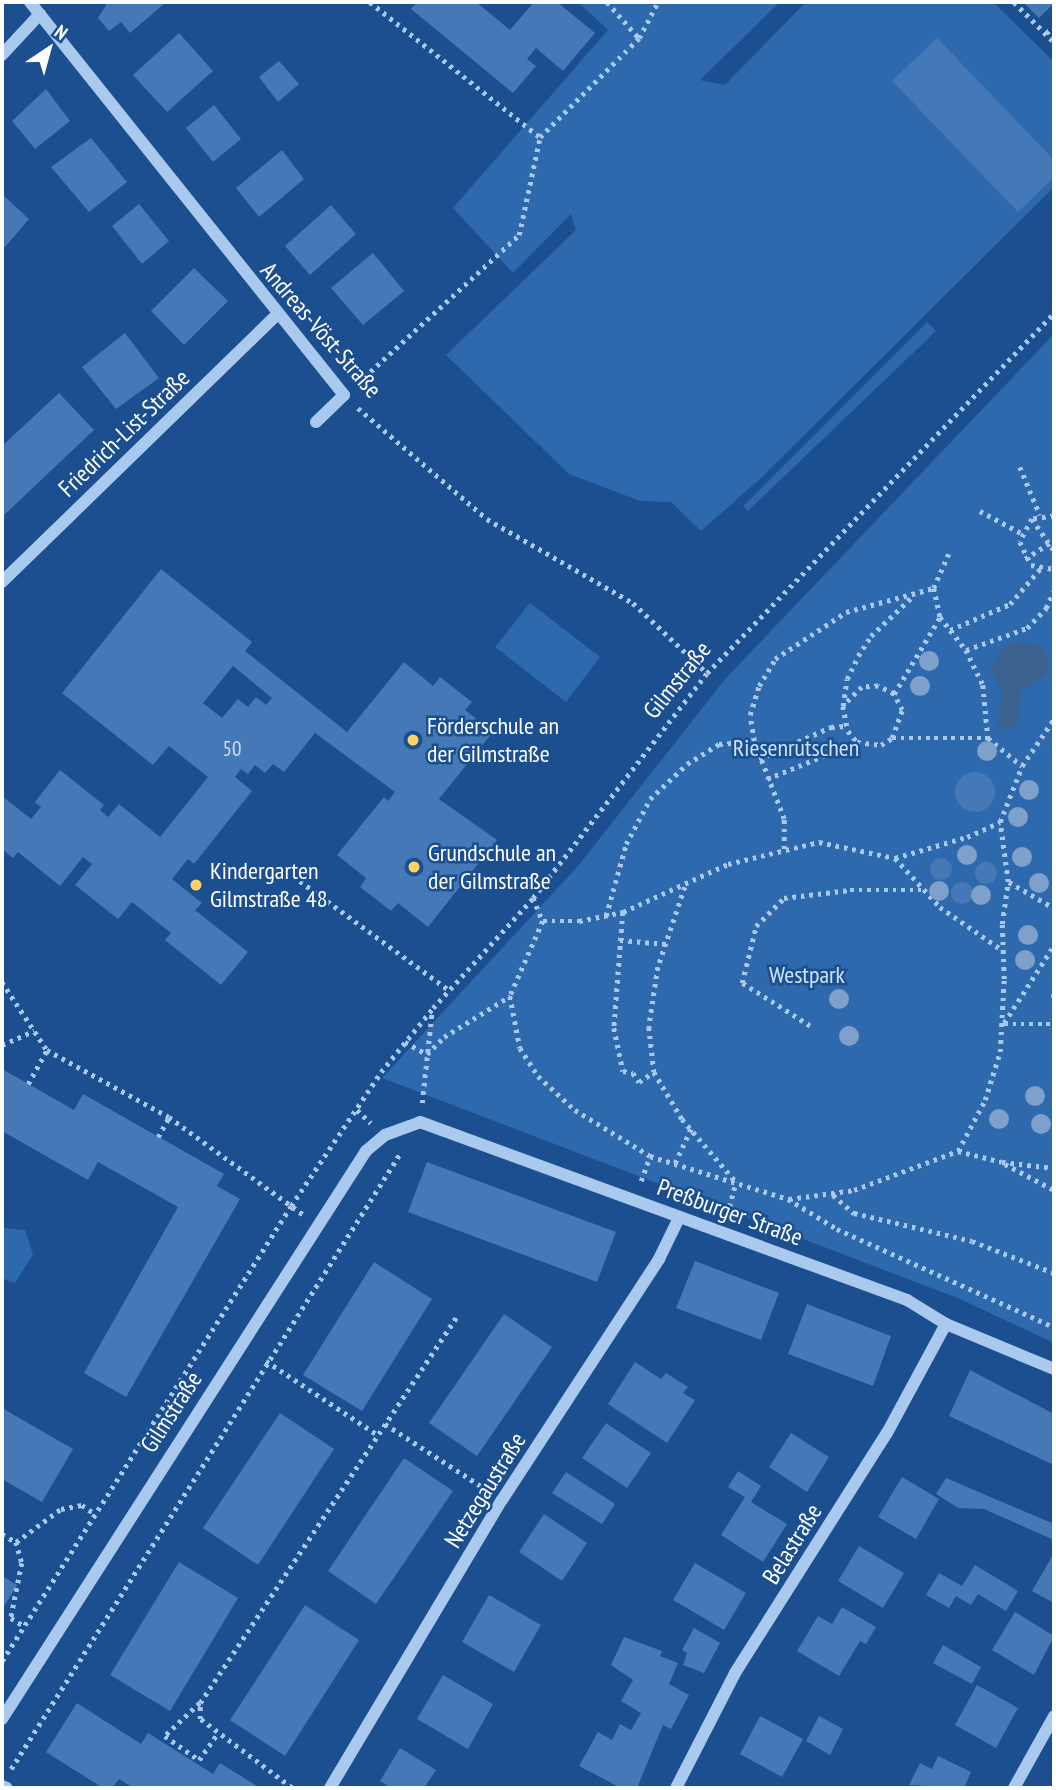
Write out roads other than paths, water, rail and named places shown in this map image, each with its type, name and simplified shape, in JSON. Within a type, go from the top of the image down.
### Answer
[{"type":"street","name":"Andreas-Vöst-Straße","points":[[30,2],[344,396],[316,422]]},
{"type":"street","points":[[2,55],[40,14]]},
{"type":"street","name":"Friedrich-List-Straße","points":[[2,582],[277,315]]},
{"type":"street","name":"Gilmstraße","points":[[2,1719],[366,1151],[385,1135],[420,1122]]},
{"type":"street","name":"Preßburger Straße","points":[[420,1122],[679,1218],[722,1229],[907,1300],[946,1324],[1054,1369]]},
{"type":"street","name":"Netzegaustraße","points":[[330,1788],[502,1500],[659,1259],[679,1218]]},
{"type":"street","name":"Belastraße","points":[[676,1788],[735,1673],[887,1433],[946,1324]]},
{"type":"street","points":[[1014,1788],[1054,1716]]},
{"type":"street","points":[[2,1786],[7,1788]]},
{"type":"place","name":"Förderschule an der Gilmstraße","points":[[413,740]]},
{"type":"place","name":"Grundschule an der Gilmstraße","points":[[414,867]]},
{"type":"place","name":"Kindergarten Gilmstraße 48","points":[[196,885]]},
{"type":"park label","name":"Riesenrutschen","points":[[796,748]]},
{"type":"park label","name":"Westpark","points":[[807,975]]}]
